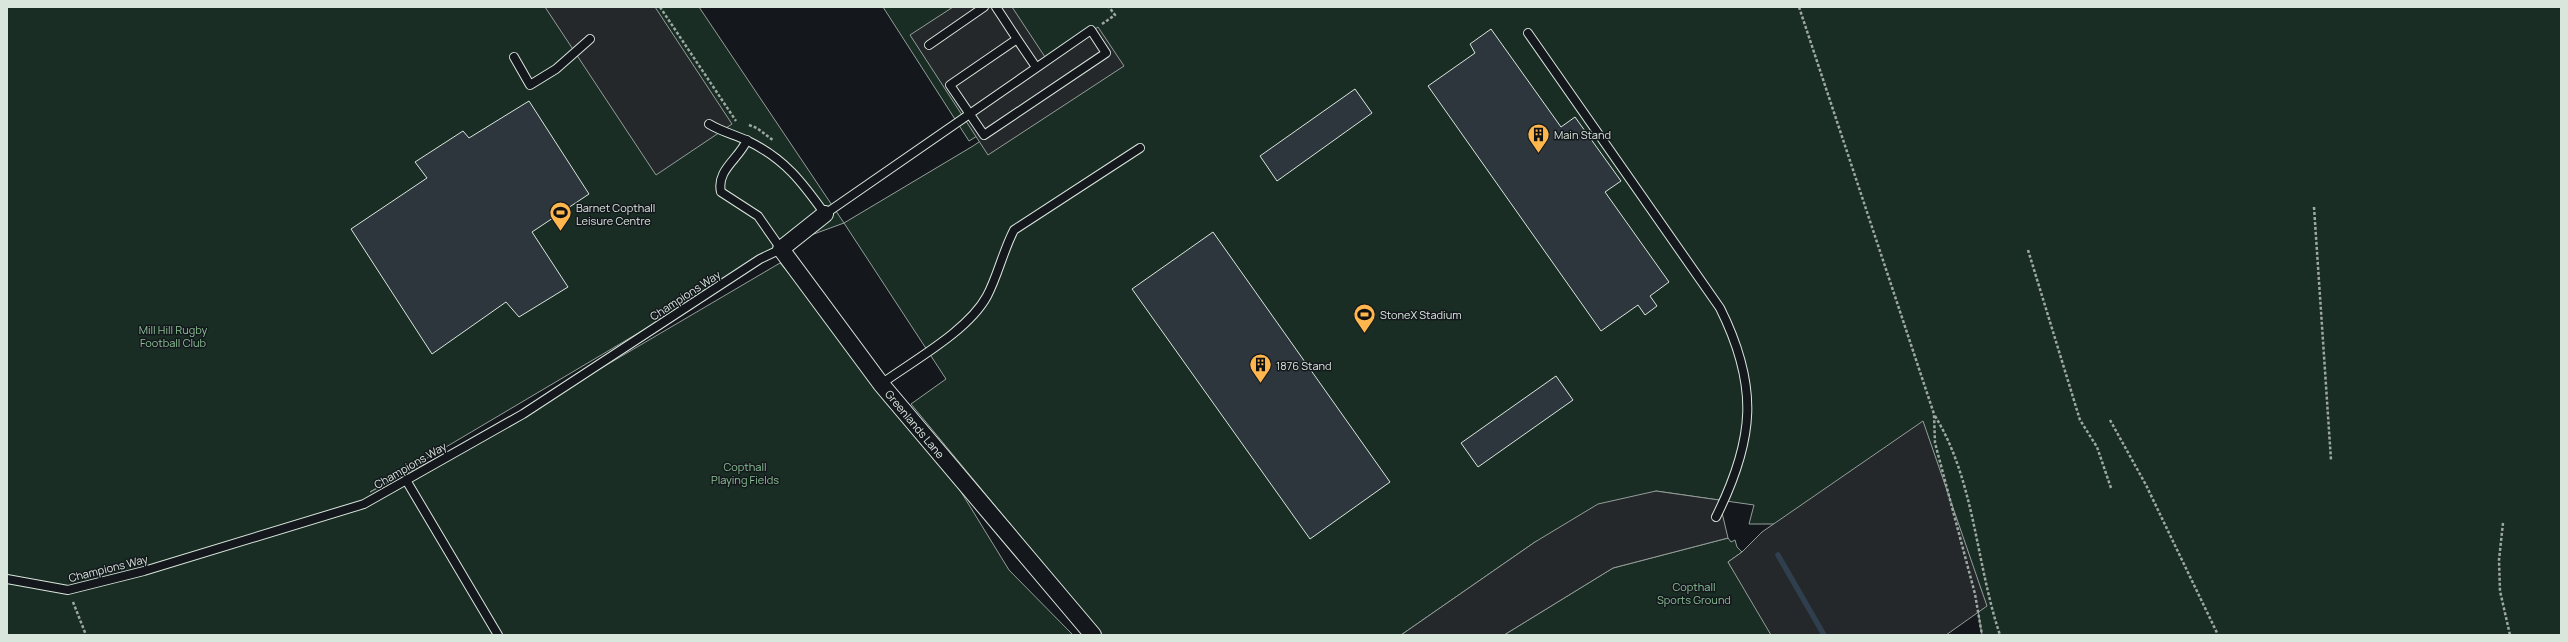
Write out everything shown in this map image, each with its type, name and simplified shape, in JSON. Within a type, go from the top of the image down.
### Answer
[{"type":"street","points":[[781,249],[825,214]]},
{"type":"street","name":"Greenlands Lane","points":[[781,249],[881,384],[1093,635]]},
{"type":"lane","points":[[929,45],[984,7]]},
{"type":"lane","points":[[996,7],[1036,67]]},
{"type":"lane","points":[[709,124],[726,134],[747,140],[782,160],[825,214],[969,113],[1091,30],[1106,53],[984,135],[969,113],[950,85],[1018,39]]},
{"type":"lane","points":[[1528,33],[1720,308],[1734,336],[1745,369],[1748,402],[1746,434],[1739,466],[1716,517]]},
{"type":"lane","points":[[514,57],[530,86],[556,68],[590,39]]},
{"type":"lane","points":[[747,140],[742,152],[722,174],[719,183],[721,192],[758,216],[781,249]]},
{"type":"lane","points":[[881,384],[955,331],[973,315],[987,296],[1003,250],[1014,230],[1140,148]]},
{"type":"lane","name":"Champions Way","points":[[7,579],[68,590],[144,571],[364,504],[523,414],[760,259],[781,249]]},
{"type":"lane","points":[[406,480],[498,635]]},
{"type":"path","points":[[660,7],[736,121],[757,128],[773,138],[782,160]]},
{"type":"path","points":[[1094,34],[1098,26],[1115,15],[1109,7]]},
{"type":"path","points":[[1799,7],[1934,414],[1947,435],[1975,527],[2000,635]]},
{"type":"path","points":[[2314,207],[2331,460]]},
{"type":"path","points":[[2028,250],[2080,420],[2097,447],[2111,488]]},
{"type":"path","points":[[1934,414],[1936,443],[1975,594],[1982,635]]},
{"type":"path","points":[[2110,420],[2146,485],[2218,635]]},
{"type":"path","points":[[2503,523],[2499,560],[2500,591],[2510,635]]},
{"type":"path","points":[[68,590],[86,635]]},
{"type":"green space","points":[[7,7],[699,7],[844,223],[792,242],[370,492],[523,414],[780,263],[928,438],[1009,570],[1073,635],[7,635]]},
{"type":"green space","points":[[883,7],[2561,7],[2561,635],[1982,635],[1975,594],[1781,524],[1749,524],[1754,505],[1656,491],[1535,542],[1401,635],[1102,635],[911,404],[946,379],[844,223],[973,146],[1106,56],[969,141]]},
{"type":"green space","name":"Copthall Sports Ground","points":[[1728,538],[1731,542],[1735,540],[1737,547],[1742,552],[1728,562],[1774,635],[1504,635],[1613,568]]},
{"type":"shaded area","points":[[545,7],[655,7],[732,124],[656,175]]},
{"type":"shaded area","points":[[953,7],[1012,7],[1047,60],[1098,27],[1124,66],[988,155],[910,35]]},
{"type":"shaded area","points":[[1923,421],[1987,606],[1946,635],[1771,635],[1728,562],[1742,552],[1762,532]]},
{"type":"shaded area","points":[[1656,491],[1719,500],[1728,538],[1613,568],[1504,635],[1401,635],[1535,542],[1598,504]]},
{"type":"building","name":"Main Stand","points":[[1491,29],[1561,127],[1575,117],[1621,181],[1605,192],[1669,282],[1650,296],[1657,306],[1645,315],[1638,305],[1601,331],[1428,86],[1475,53],[1470,44]]},
{"type":"building","points":[[1355,89],[1372,113],[1277,181],[1260,156]]},
{"type":"building","name":"Barnet Copthall Leisure Centre","points":[[529,101],[589,194],[532,232],[568,287],[519,317],[506,302],[432,354],[351,229],[427,178],[415,162],[463,131],[469,138]]},
{"type":"building","name":"1876 Stand","points":[[1213,232],[1390,482],[1310,539],[1132,289]]},
{"type":"building","points":[[1556,376],[1573,400],[1478,467],[1461,443]]},
{"type":"waterway","points":[[1778,555],[1824,635]]},
{"type":"place","name":"Main Stand","points":[[1539,154]]},
{"type":"place","name":"Barnet Copthall Leisure Centre","points":[[561,232]]},
{"type":"place","name":"StoneX Stadium","points":[[1365,334]]},
{"type":"place","name":"1876 Stand","points":[[1261,384]]},
{"type":"park label","name":"Mill Hill Rugby Football Club","points":[[173,335]]},
{"type":"park label","name":"Copthall Playing Fields","points":[[745,472]]}]
